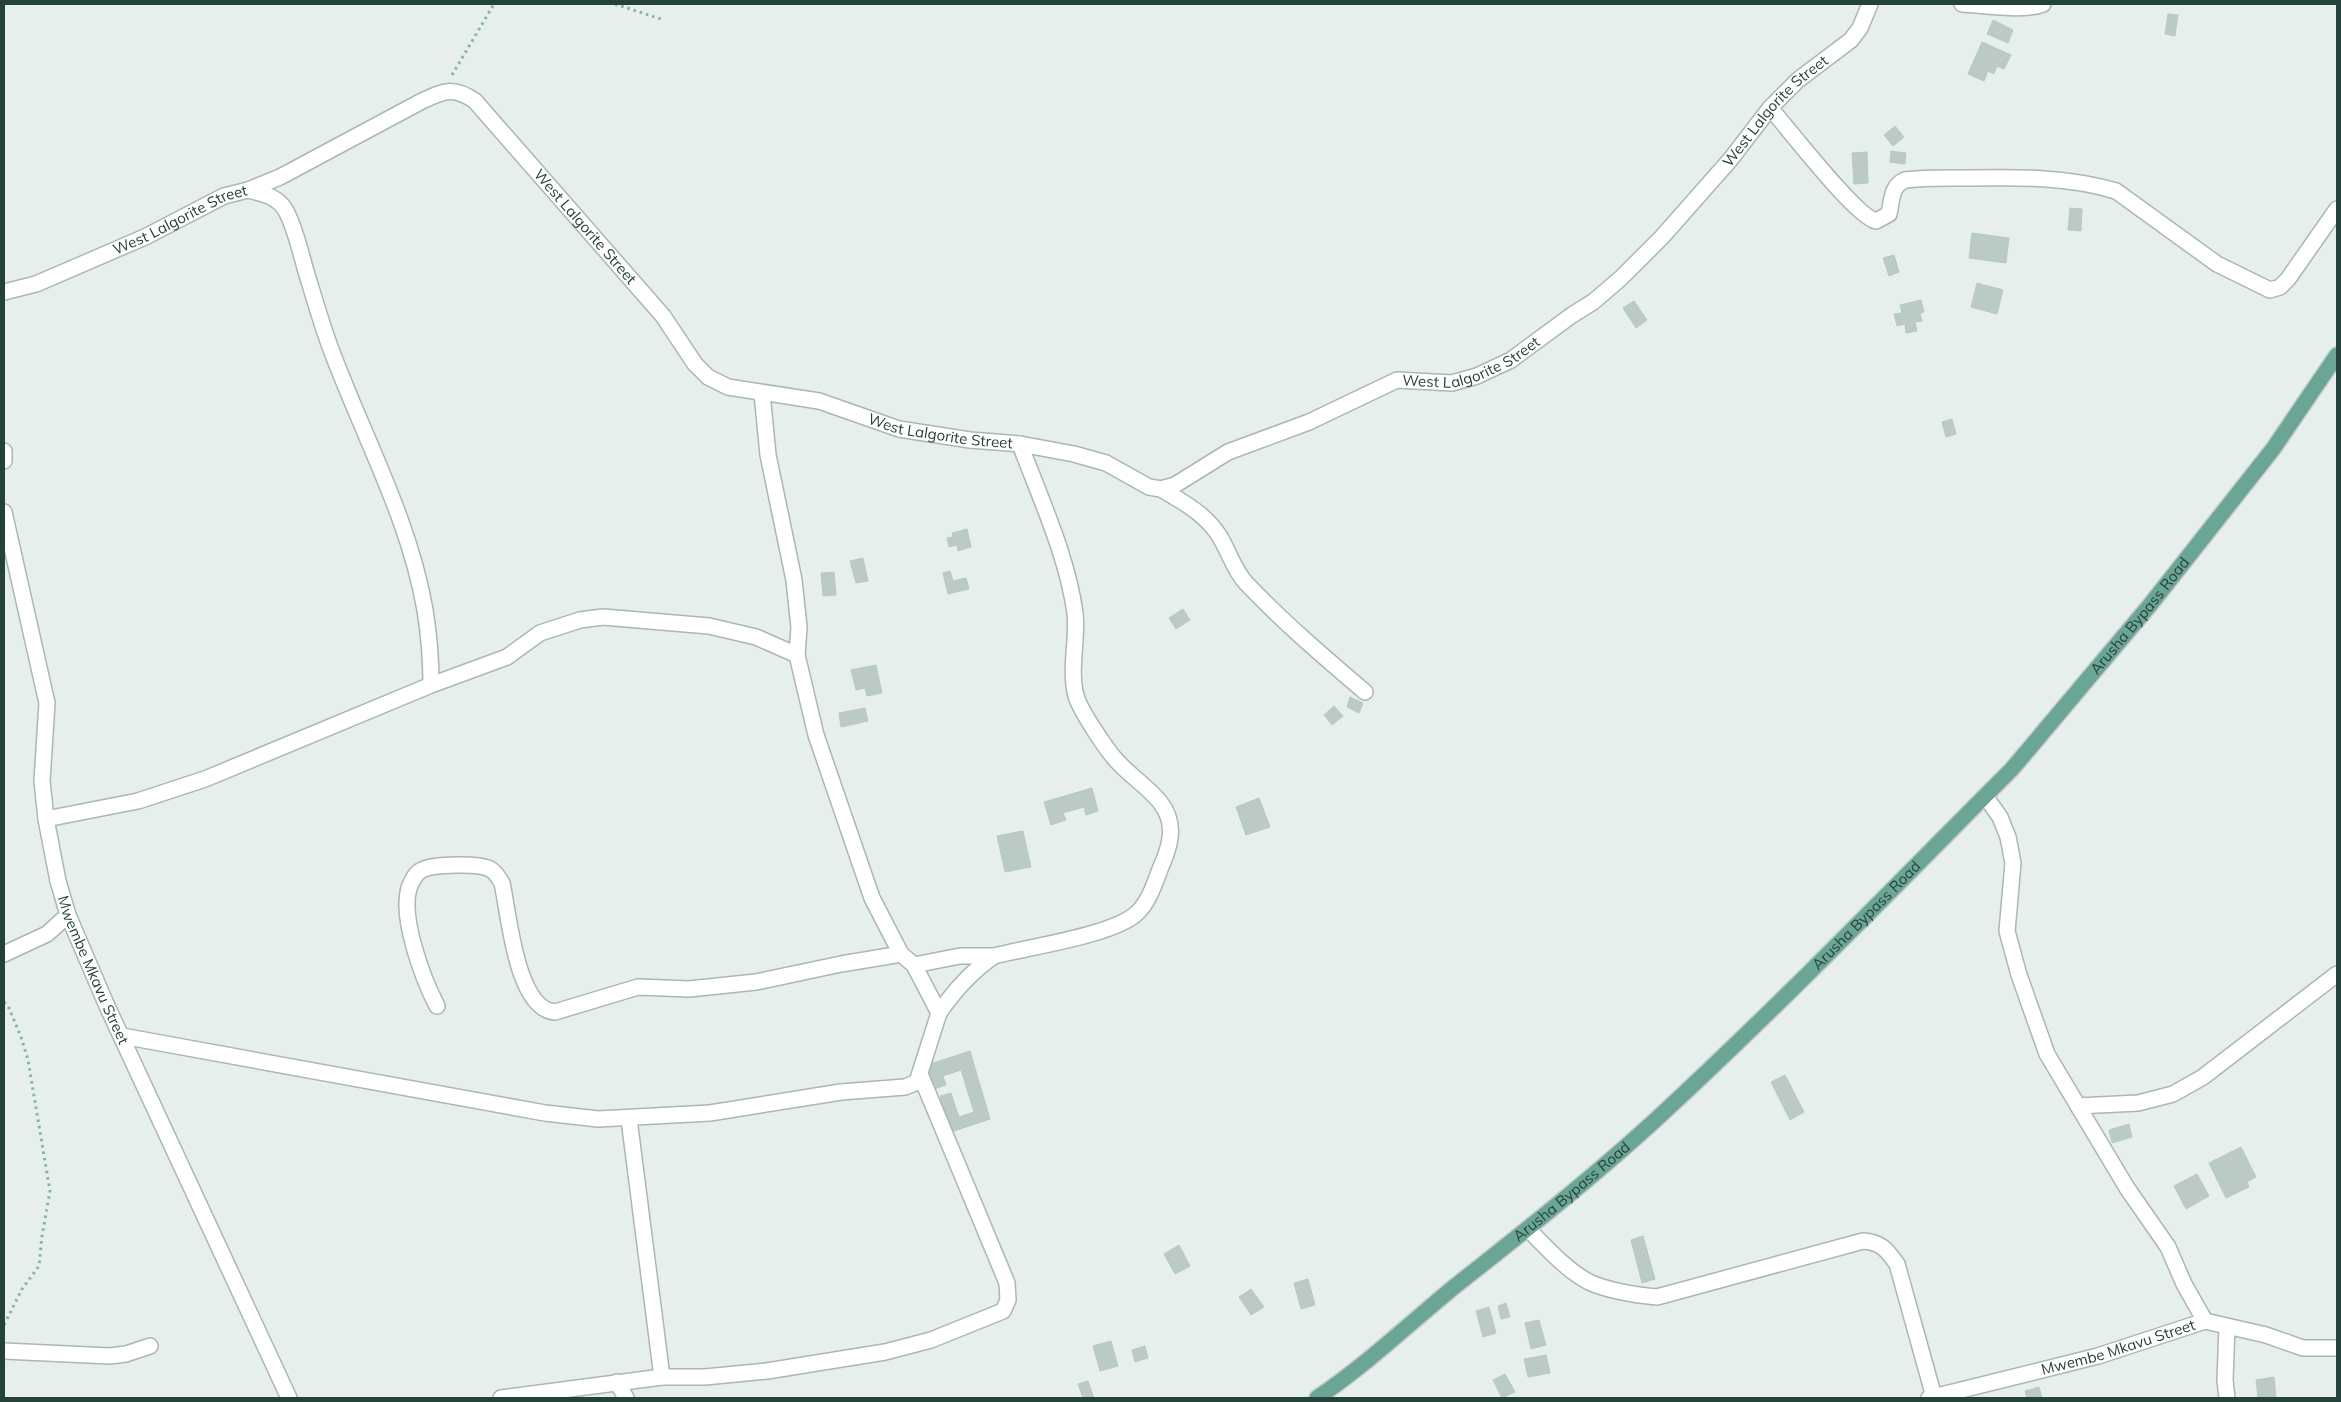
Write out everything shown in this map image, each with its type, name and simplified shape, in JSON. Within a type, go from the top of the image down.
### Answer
[{"type":"main road","name":"Arusha Bypass Road","points":[[1318,1398],[1366,1362],[1453,1288],[1528,1229],[1661,1115],[1773,1008],[1985,796],[2012,768],[2150,605],[2273,449],[2337,355]]},
{"type":"street","points":[[1870,5],[1885,4]]},
{"type":"street","points":[[1962,4],[2029,7],[2043,4]]},
{"type":"street","name":"West Lalgorite Street","points":[[4,292],[36,284],[145,237],[224,196],[248,190],[302,166],[422,101],[453,90],[464,94],[474,101],[662,316],[682,346],[708,377],[728,387],[819,401],[899,429],[970,440],[1020,444],[1074,454],[1106,463],[1149,487],[1161,489],[1175,485],[1228,452],[1309,422],[1397,380],[1452,382],[1476,376],[1511,360],[1572,315],[1593,302],[1621,278],[1662,237],[1718,174],[1770,108],[1798,80],[1851,40],[1860,28],[1870,5]]},
{"type":"street","points":[[1770,108],[1813,160],[1870,220],[1876,221],[1889,214],[1894,189],[1897,183],[1905,180],[2003,178],[2064,180],[2097,185],[2116,191],[2217,264],[2270,290],[2280,287],[2288,279],[2337,209]]},
{"type":"street","points":[[248,190],[274,198],[280,204],[286,211],[298,243],[316,306],[337,366],[386,483],[410,549],[425,610],[430,648],[431,685]]},
{"type":"street","points":[[762,393],[768,455],[794,580],[799,627],[797,655],[816,735],[861,872],[872,898],[901,954],[914,965],[939,1013]]},
{"type":"street","points":[[914,965],[960,956],[994,956],[1086,935],[1126,921],[1137,914],[1146,903],[1172,839],[1170,821],[1161,803],[1116,760],[1081,707],[1076,696],[1073,662],[1075,634],[1073,605],[1062,558],[1020,444]]},
{"type":"street","points":[[4,451],[4,461]]},
{"type":"street","points":[[1161,489],[1194,509],[1207,521],[1219,536],[1245,582],[1304,641],[1365,692]]},
{"type":"street","name":"Mwembe Mkavu Street","points":[[4,512],[47,703],[42,780],[46,818],[58,881],[68,915],[107,1006],[289,1398]]},
{"type":"street","points":[[46,818],[108,807],[167,793],[431,685],[507,657],[540,633],[559,625],[603,617],[709,626],[756,637],[797,655]]},
{"type":"street","points":[[1985,796],[2000,817],[2008,838],[2013,862],[2007,931],[2019,975],[2047,1054],[2127,1188],[2168,1247],[2184,1284],[2205,1321]]},
{"type":"street","points":[[437,1006],[421,971],[407,902],[409,888],[416,874],[426,868],[472,863],[496,873],[502,883],[519,970],[536,1001],[542,1009],[549,1012],[555,1012],[638,987],[689,989],[756,982],[841,964],[901,954]]},
{"type":"street","points":[[4,954],[47,934],[68,915]]},
{"type":"street","points":[[122,1036],[545,1113],[598,1119],[710,1114],[841,1092],[905,1088],[917,1082],[939,1013],[957,989],[994,956]]},
{"type":"street","points":[[2078,1106],[2138,1103],[2173,1094],[2203,1077],[2337,974]]},
{"type":"street","points":[[501,1398],[662,1377],[705,1377],[767,1371],[885,1352],[931,1340],[1003,1311],[1008,1300],[1007,1283],[920,1074]]},
{"type":"street","points":[[629,1118],[662,1377]]},
{"type":"street","points":[[1528,1229],[1560,1260],[1589,1282],[1640,1296],[1657,1297],[1862,1241],[1875,1242],[1885,1248],[1897,1264],[1931,1398]]},
{"type":"street","name":"Mwembe Mkavu Street","points":[[1931,1398],[2098,1356],[2205,1321],[2266,1335],[2303,1348],[2337,1348]]},
{"type":"street","points":[[2227,1327],[2225,1380],[2227,1398]]},
{"type":"street","points":[[4,1351],[110,1356],[126,1354],[150,1346]]},
{"type":"street","points":[[617,1382],[626,1398]]},
{"type":"path","points":[[453,90],[450,78],[494,4]]},
{"type":"path","points":[[615,4],[664,20]]},
{"type":"path","points":[[4,1002],[9,1008],[21,1037],[28,1060],[50,1191],[39,1266],[18,1295],[4,1325]]},
{"type":"building","points":[[2168,14],[2178,15],[2175,36],[2165,34]]},
{"type":"building","points":[[1993,20],[2013,30],[2008,43],[1987,34]]},
{"type":"building","points":[[1982,42],[2011,55],[2004,69],[1997,66],[1994,74],[1988,71],[1984,81],[1968,74]]},
{"type":"building","points":[[1895,126],[1904,137],[1893,146],[1884,135]]},
{"type":"building","points":[[1891,151],[1906,153],[1905,164],[1890,162]]},
{"type":"building","points":[[1867,152],[1868,183],[1854,184],[1852,153]]},
{"type":"building","points":[[2070,208],[2082,209],[2081,231],[2068,230]]},
{"type":"building","points":[[1972,233],[2009,238],[2006,263],[1969,258]]},
{"type":"building","points":[[1894,255],[1899,272],[1889,276],[1883,258]]},
{"type":"building","points":[[1977,283],[2003,290],[1997,314],[1971,307]]},
{"type":"building","points":[[1921,300],[1924,312],[1920,313],[1922,321],[1915,322],[1917,331],[1906,333],[1905,324],[1897,326],[1894,314],[1902,313],[1900,305]]},
{"type":"building","points":[[1634,301],[1647,320],[1636,328],[1623,308]]},
{"type":"building","points":[[1952,419],[1956,434],[1946,437],[1942,422]]},
{"type":"building","points":[[967,529],[971,547],[958,551],[957,545],[949,547],[947,538],[953,537],[952,533]]},
{"type":"building","points":[[863,558],[868,581],[856,583],[850,561]]},
{"type":"building","points":[[950,571],[953,581],[966,578],[969,589],[948,594],[943,573]]},
{"type":"building","points":[[834,572],[836,595],[823,596],[821,573]]},
{"type":"building","points":[[1183,609],[1190,620],[1176,629],[1169,618]]},
{"type":"building","points":[[876,665],[882,693],[867,696],[865,688],[856,690],[851,670]]},
{"type":"building","points":[[1350,697],[1363,703],[1359,713],[1347,707]]},
{"type":"building","points":[[1334,706],[1343,716],[1332,725],[1324,715]]},
{"type":"building","points":[[865,708],[868,721],[841,727],[839,713]]},
{"type":"building","points":[[1092,788],[1098,811],[1086,815],[1084,807],[1063,813],[1066,820],[1051,825],[1044,802]]},
{"type":"building","points":[[1259,798],[1270,827],[1246,835],[1236,807]]},
{"type":"building","points":[[1023,831],[1031,867],[1005,872],[997,836]]},
{"type":"building","points":[[970,1051],[990,1119],[951,1132],[940,1096],[951,1093],[959,1117],[974,1112],[961,1070],[943,1076],[946,1085],[934,1089],[927,1065]]},
{"type":"building","points":[[1785,1075],[1804,1112],[1790,1120],[1771,1082]]},
{"type":"building","points":[[2129,1124],[2132,1137],[2112,1143],[2109,1130]]},
{"type":"building","points":[[2241,1147],[2256,1177],[2247,1182],[2249,1187],[2226,1198],[2209,1163]]},
{"type":"building","points":[[2197,1174],[2209,1196],[2186,1209],[2174,1186]]},
{"type":"building","points":[[1643,1236],[1655,1279],[1642,1283],[1631,1240]]},
{"type":"building","points":[[1179,1245],[1190,1266],[1175,1274],[1164,1254]]},
{"type":"building","points":[[1308,1279],[1315,1305],[1301,1309],[1294,1283]]},
{"type":"building","points":[[1251,1289],[1264,1307],[1251,1315],[1239,1297]]},
{"type":"building","points":[[1506,1303],[1510,1317],[1501,1319],[1498,1306]]},
{"type":"building","points":[[1489,1307],[1496,1333],[1483,1337],[1476,1311]]},
{"type":"building","points":[[1539,1320],[1546,1345],[1531,1349],[1525,1323]]},
{"type":"building","points":[[1111,1341],[1118,1366],[1100,1371],[1093,1346]]},
{"type":"building","points":[[1145,1346],[1148,1358],[1135,1362],[1132,1350]]},
{"type":"building","points":[[1546,1355],[1550,1373],[1528,1377],[1524,1359]]},
{"type":"building","points":[[1505,1374],[1515,1392],[1502,1398],[1493,1380]]},
{"type":"building","points":[[2274,1377],[2276,1398],[2258,1398],[2256,1380]]},
{"type":"building","points":[[1088,1381],[1094,1398],[1083,1398],[1078,1384]]},
{"type":"building","points":[[2039,1387],[2042,1398],[2027,1398],[2025,1391]]}]
